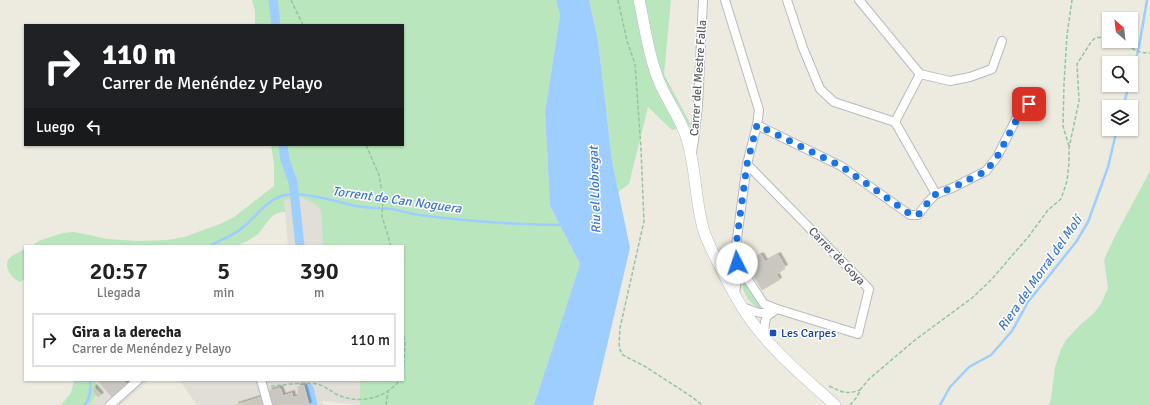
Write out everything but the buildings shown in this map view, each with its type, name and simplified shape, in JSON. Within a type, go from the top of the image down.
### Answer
[{"type":"street","points":[[639,0],[649,50],[656,72],[664,93],[687,137],[699,211],[703,229],[709,245],[735,294],[753,324],[764,338],[835,405]]},
{"type":"street","name":"Carrer del Mestre Falla","points":[[691,155],[698,106],[703,0]]},
{"type":"street","points":[[723,273],[729,270],[735,253],[747,164],[757,125],[759,110],[725,0]]},
{"type":"street","points":[[787,0],[803,48],[820,89],[834,102],[895,122],[936,194]]},
{"type":"street","points":[[859,0],[920,74],[950,81],[970,77],[992,69],[1002,41]]},
{"type":"street","points":[[895,122],[920,74]]},
{"type":"street","points":[[757,125],[841,166],[910,214],[918,215],[936,194],[952,188],[986,171],[997,157],[1022,110],[1029,104]]},
{"type":"street","name":"Carrer de Goya","points":[[737,263],[764,304],[858,334],[869,289],[747,164]]},
{"type":"street","points":[[735,253],[737,263],[735,294]]},
{"type":"street","name":"Carrer de Goya","points":[[743,307],[763,314],[777,309]]},
{"type":"street","points":[[764,338],[767,316],[777,309]]},
{"type":"street","points":[[110,405],[137,381]]},
{"type":"street","points":[[262,383],[268,405]]},
{"type":"path","points":[[291,0],[303,24]]},
{"type":"path","points":[[618,0],[627,41],[635,64],[644,221],[620,328],[620,350],[623,355],[646,367],[702,405]]},
{"type":"path","points":[[1069,148],[1063,126],[1067,35],[1072,0]]},
{"type":"path","points":[[850,405],[860,390],[870,379],[915,340],[972,298],[991,280],[1029,236],[1048,210],[1061,199],[1067,181],[1069,148],[1078,101],[1077,64],[1091,42],[1096,38],[1102,37]]},
{"type":"path","points":[[1130,48],[1141,53],[1150,53]]},
{"type":"path","points":[[366,146],[379,175],[383,200],[382,216],[390,245]]},
{"type":"path","points":[[404,337],[404,359]]},
{"type":"path","points":[[262,383],[315,384],[324,386],[344,398],[359,400],[376,398],[388,392],[399,381]]},
{"type":"path","points":[[826,385],[845,393],[852,393],[860,390]]},
{"type":"path","points":[[386,405],[388,392]]},
{"type":"shaded area","points":[[300,197],[315,204],[321,210],[323,245],[288,245],[284,200]]},
{"type":"shaded area","points":[[96,381],[148,381],[121,405],[90,405],[98,392]]},
{"type":"shaded area","points":[[180,381],[360,381],[360,405],[322,401],[323,405],[197,405]]},
{"type":"green space","points":[[252,0],[556,0],[560,15],[545,112],[550,206],[580,264],[534,405],[360,405],[360,381],[404,381],[404,245],[323,245],[321,210],[315,204],[300,197],[284,200],[285,212],[276,214],[257,235],[239,245],[33,245],[41,240],[63,233],[73,232],[108,239],[138,241],[167,240],[184,237],[220,224],[234,217],[274,186],[274,164],[271,146],[404,146],[404,24],[255,24],[255,11]]},
{"type":"green space","points":[[589,0],[671,0],[664,74],[691,125],[672,130],[648,107],[629,184],[618,192],[612,161],[598,40]]},
{"type":"green space","points":[[1150,171],[1150,405],[1049,405],[1055,367],[1061,349],[1066,340],[1094,313],[1101,304],[1108,288],[1104,260],[1114,238]]},
{"type":"green space","points":[[24,250],[24,280],[20,282],[15,279],[7,267],[8,260]]},
{"type":"green space","points":[[741,277],[760,303],[760,309],[748,300],[743,288]]},
{"type":"green space","points":[[74,381],[96,381],[98,392],[90,405],[61,405],[71,393]]},
{"type":"water","name":"Riu el Llobregat","points":[[556,0],[589,0],[598,40],[612,161],[630,248],[593,405],[534,405],[580,264],[550,206],[545,112],[560,15]]},
{"type":"waterway","points":[[273,0],[276,24]]},
{"type":"waterway","name":"Riera del Morral del Molí","points":[[1137,56],[1147,0]]},
{"type":"waterway","name":"Riera del Morral del Molí","points":[[1125,100],[1127,92]]},
{"type":"waterway","name":"Riera del Morral del Molí","points":[[940,405],[950,387],[969,367],[991,355],[1012,331],[1028,302],[1076,242],[1088,222],[1108,167],[1115,136]]},
{"type":"waterway","name":"Torrent de Can Noguera","points":[[283,146],[285,160],[293,182],[300,245]]},
{"type":"waterway","name":"Torrent de Can Noguera","points":[[212,245],[238,231],[260,210],[275,199],[281,196],[298,194],[329,199],[356,206],[393,209],[416,215],[473,221],[562,225]]},
{"type":"waterway","name":"Torrent de Can Noguera","points":[[84,405],[90,393],[90,381]]},
{"type":"waterway","points":[[309,388],[313,405]]},
{"type":"place","name":"Les Carpes","points":[[773,333]]},
{"type":"route","points":[[737,263],[735,253],[747,164],[757,125],[841,166],[910,214],[918,215],[936,194],[952,188],[986,171],[997,157],[1022,110],[1029,104]]}]
